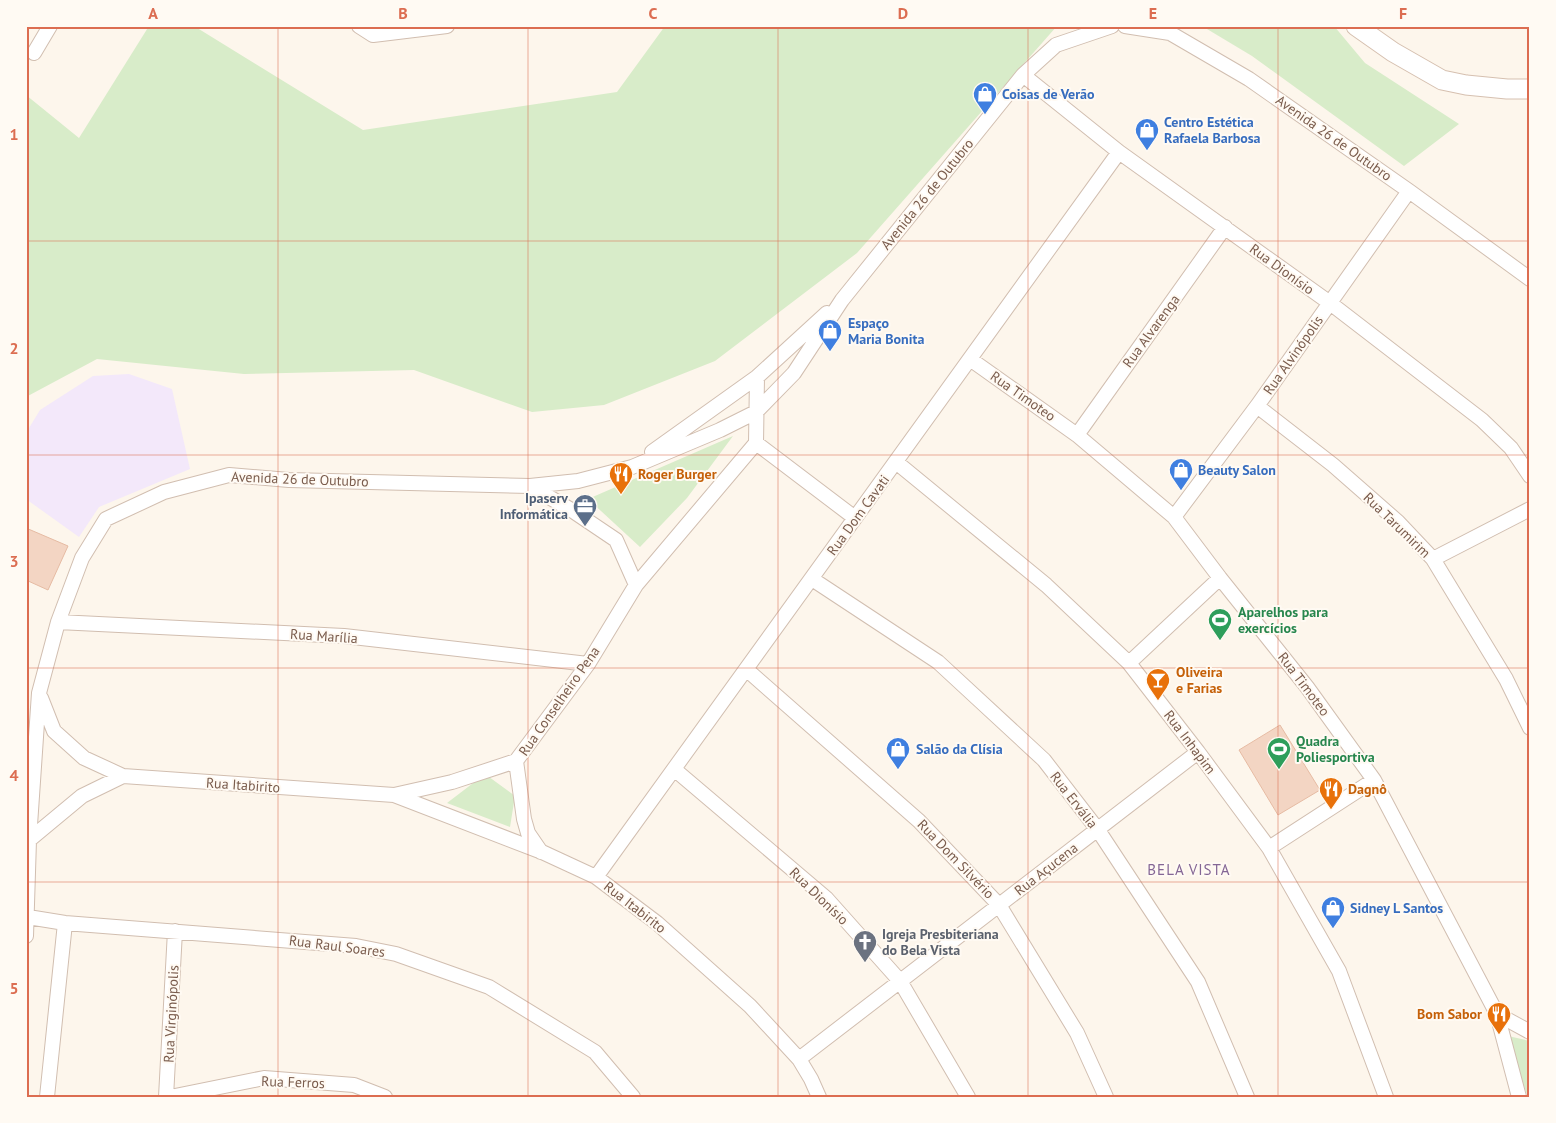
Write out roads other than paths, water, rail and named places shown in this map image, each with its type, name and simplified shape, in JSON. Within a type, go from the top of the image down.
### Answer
[{"type":"main road","points":[[1356,26],[1392,52],[1442,80],[1466,85],[1530,89]]},
{"type":"main road","points":[[1506,89],[1530,103]]},
{"type":"street","points":[[34,53],[50,26]]},
{"type":"street","points":[[359,26],[374,34],[447,26]]},
{"type":"street","name":"Avenida 26 de Outubro","points":[[26,936],[29,840],[40,693],[58,622],[82,558],[106,520],[164,492],[229,475],[289,480],[530,486],[578,481],[632,467],[720,430],[756,412],[794,374],[842,300],[1023,75],[1056,45],[1112,26]]},
{"type":"street","name":"Avenida 26 de Outubro","points":[[1125,26],[1170,33],[1249,79],[1409,191],[1530,279]]},
{"type":"street","name":"Rua Dionísio","points":[[1023,75],[1119,152],[1330,304],[1482,420],[1511,448],[1530,476]]},
{"type":"street","name":"Rua Dom Cavati","points":[[596,877],[1119,152]]},
{"type":"street","name":"Rua Alvinópolis","points":[[1174,517],[1257,406],[1409,191]]},
{"type":"street","name":"Rua Alvarenga","points":[[1077,435],[1225,227]]},
{"type":"street","name":"Avenida 26 de Outubro","points":[[632,467],[757,377],[842,300]]},
{"type":"street","name":"Rua Timoteo","points":[[970,359],[1077,435],[1174,517],[1307,687],[1374,780],[1497,1014],[1519,1097]]},
{"type":"street","points":[[757,377],[756,443],[855,518]]},
{"type":"street","name":"Rua Tarumirim","points":[[1257,406],[1333,465],[1398,522],[1433,559],[1506,679],[1530,728]]},
{"type":"street","name":"Rua Conselheiro Pena","points":[[542,852],[528,833],[524,819],[516,761],[588,664],[636,584],[756,443]]},
{"type":"street","name":"Rua Inhapim","points":[[896,462],[1046,585],[1129,663],[1198,752],[1269,848],[1339,971],[1386,1097]]},
{"type":"street","points":[[530,486],[573,511],[616,540],[636,584]]},
{"type":"street","points":[[1433,559],[1530,509]]},
{"type":"street","points":[[1129,663],[1220,578]]},
{"type":"street","name":"Rua Ervália","points":[[812,579],[938,662],[1044,760],[1098,830],[1198,982],[1247,1097]]},
{"type":"street","name":"Rua Marília","points":[[58,622],[344,636],[588,664]]},
{"type":"street","name":"Rua Dom Silvério","points":[[746,669],[919,821],[999,905],[1077,1033],[1106,1097]]},
{"type":"street","name":"Rua Itabirito","points":[[40,693],[54,731],[84,758],[123,776],[394,795],[452,782],[516,761]]},
{"type":"street","name":"Rua Açucena","points":[[799,1059],[1198,752]]},
{"type":"street","name":"Rua Dionísio","points":[[674,769],[826,898],[900,982],[968,1097]]},
{"type":"street","points":[[29,840],[82,796],[123,776]]},
{"type":"street","points":[[1269,848],[1374,780]]},
{"type":"street","name":"Rua Itabirito","points":[[394,795],[542,852],[596,877],[664,929],[750,1006],[799,1059],[819,1097]]},
{"type":"street","name":"Rua Raul Soares","points":[[28,917],[65,924],[356,946],[396,954],[489,987],[595,1052],[633,1097]]},
{"type":"street","points":[[47,1097],[65,924]]},
{"type":"street","name":"Rua Virginópolis","points":[[168,1097],[175,931]]},
{"type":"street","points":[[1497,1014],[1530,1032]]},
{"type":"street","name":"Rua Ferros","points":[[168,1097],[264,1078],[354,1085],[385,1097]]},
{"type":"place","name":"Coisas de Verão","points":[[985,115]]},
{"type":"place","name":"Centro Estética Rafaela Barbosa","points":[[1147,151]]},
{"type":"place","name":"Espaço Maria Bonita","points":[[830,352]]},
{"type":"place","name":"Beauty Salon","points":[[1181,491]]},
{"type":"place","name":"Roger Burger","points":[[621,495]]},
{"type":"place","name":"Ipaserv Informática","points":[[585,527]]},
{"type":"place","name":"Aparelhos para exercícios","points":[[1220,641]]},
{"type":"place","name":"Oliveira e Farias","points":[[1158,701]]},
{"type":"place","name":"Salão da Clísia","points":[[898,770]]},
{"type":"place","name":"Quadra Poliesportiva","points":[[1279,770]]},
{"type":"place","name":"Dagnô","points":[[1331,810]]},
{"type":"place","name":"Sidney L Santos","points":[[1333,929]]},
{"type":"place","name":"Igreja Presbiteriana do Bela Vista","points":[[865,963]]},
{"type":"place","name":"Bom Sabor","points":[[1499,1035]]},
{"type":"district","name":"BELA VISTA","points":[[1189,869]]}]
